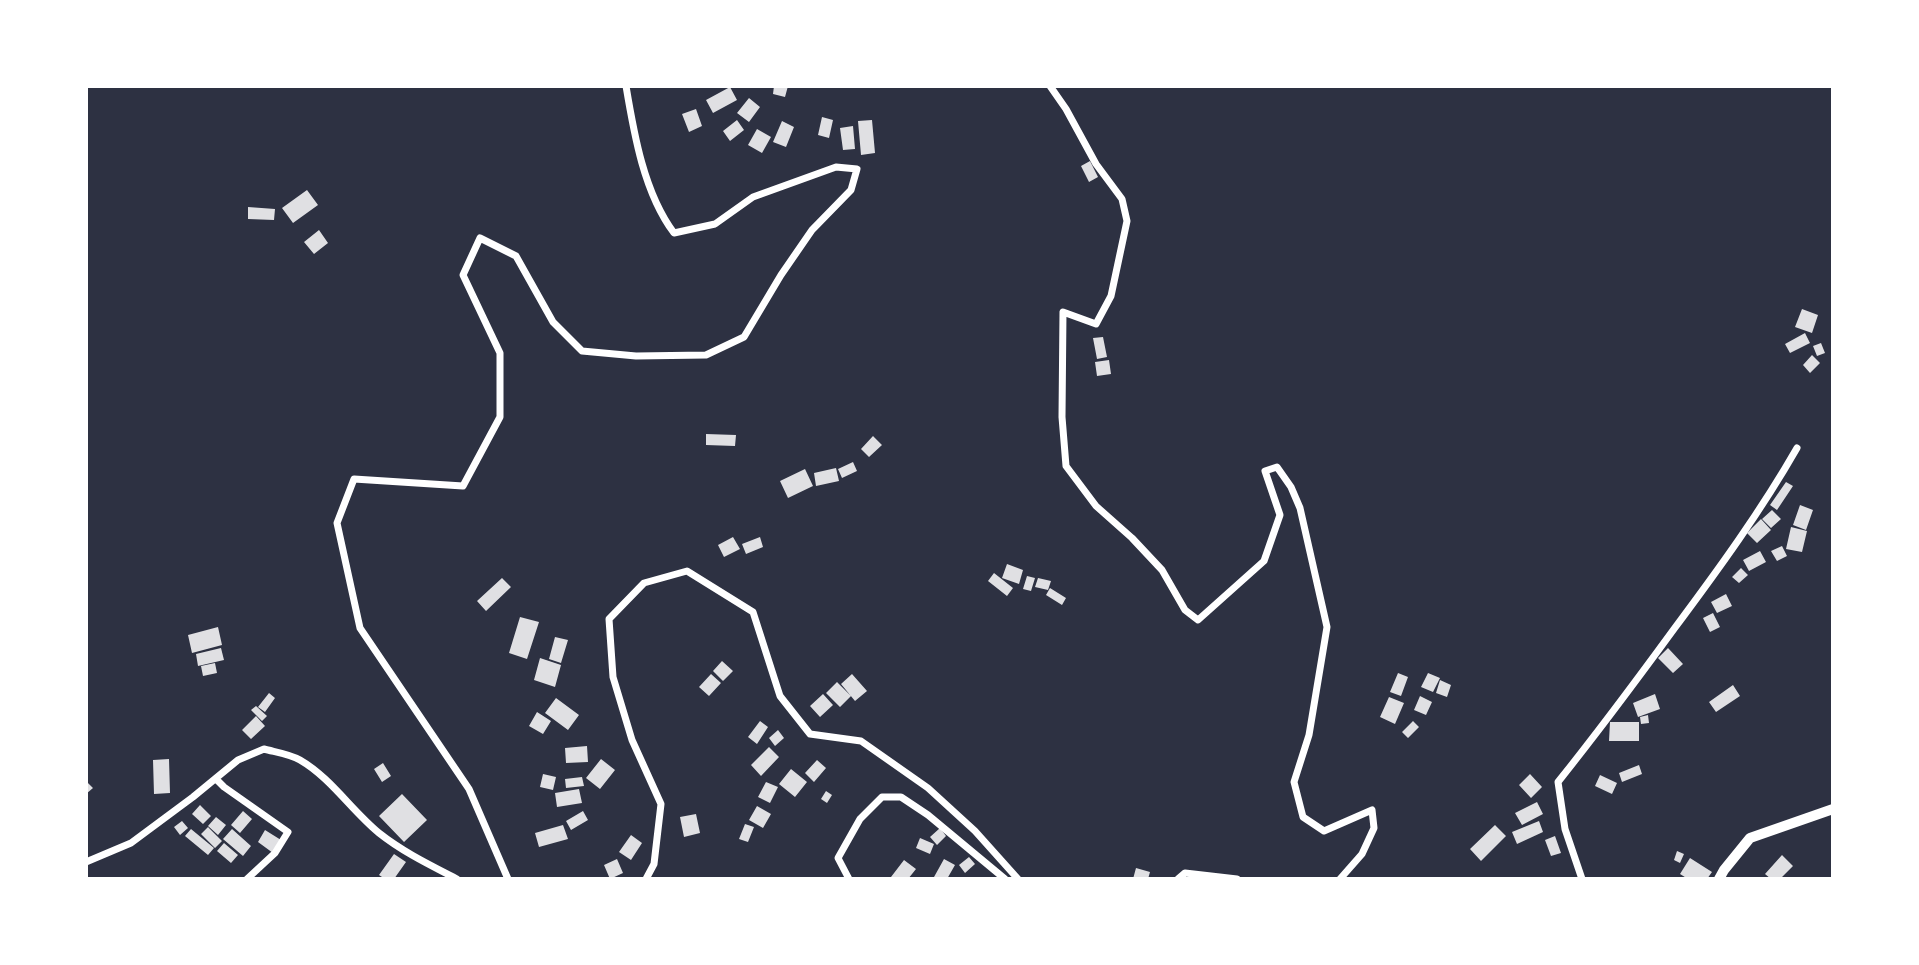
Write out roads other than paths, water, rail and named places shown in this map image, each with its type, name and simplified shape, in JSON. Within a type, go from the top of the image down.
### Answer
[{"type":"street","points":[[508,879],[469,789],[360,628],[337,523],[354,479],[463,486],[500,417],[500,354],[463,275],[480,238],[516,256],[553,322],[582,351],[636,356],[706,355],[744,337],[780,275],[813,230],[851,190],[857,169],[836,167],[753,197],[715,224],[674,233],[662,217],[636,143],[626,86]]},
{"type":"street","points":[[1050,86],[1066,108],[1096,164],[1122,199],[1128,220],[1111,296],[1096,324],[1063,312],[1062,417],[1066,466],[1096,506],[1162,570],[1185,610],[1198,620],[1264,561],[1280,515],[1265,471],[1277,467],[1300,509],[1327,627],[1310,735],[1294,782],[1303,817],[1324,831],[1372,810],[1374,828],[1362,855],[1340,879]]},
{"type":"street","points":[[1582,879],[1565,829],[1558,782],[1597,734],[1720,568],[1768,499],[1797,448]]},
{"type":"street","points":[[646,879],[654,864],[661,804],[632,740],[613,677],[609,619],[644,583],[687,571],[753,612],[780,696],[810,734],[861,741],[928,788],[975,831],[1018,879]]},
{"type":"street","points":[[86,862],[131,843],[238,760],[264,748],[299,760],[334,787],[352,809],[379,833],[406,852],[457,879]]},
{"type":"street","points":[[216,779],[288,832],[275,853],[247,879]]},
{"type":"street","points":[[849,879],[838,858],[860,819],[882,796],[901,797],[937,822],[1004,879]]},
{"type":"street","points":[[1719,879],[1750,838],[1833,809]]},
{"type":"street","points":[[1178,879],[1185,873],[1237,879]]}]
